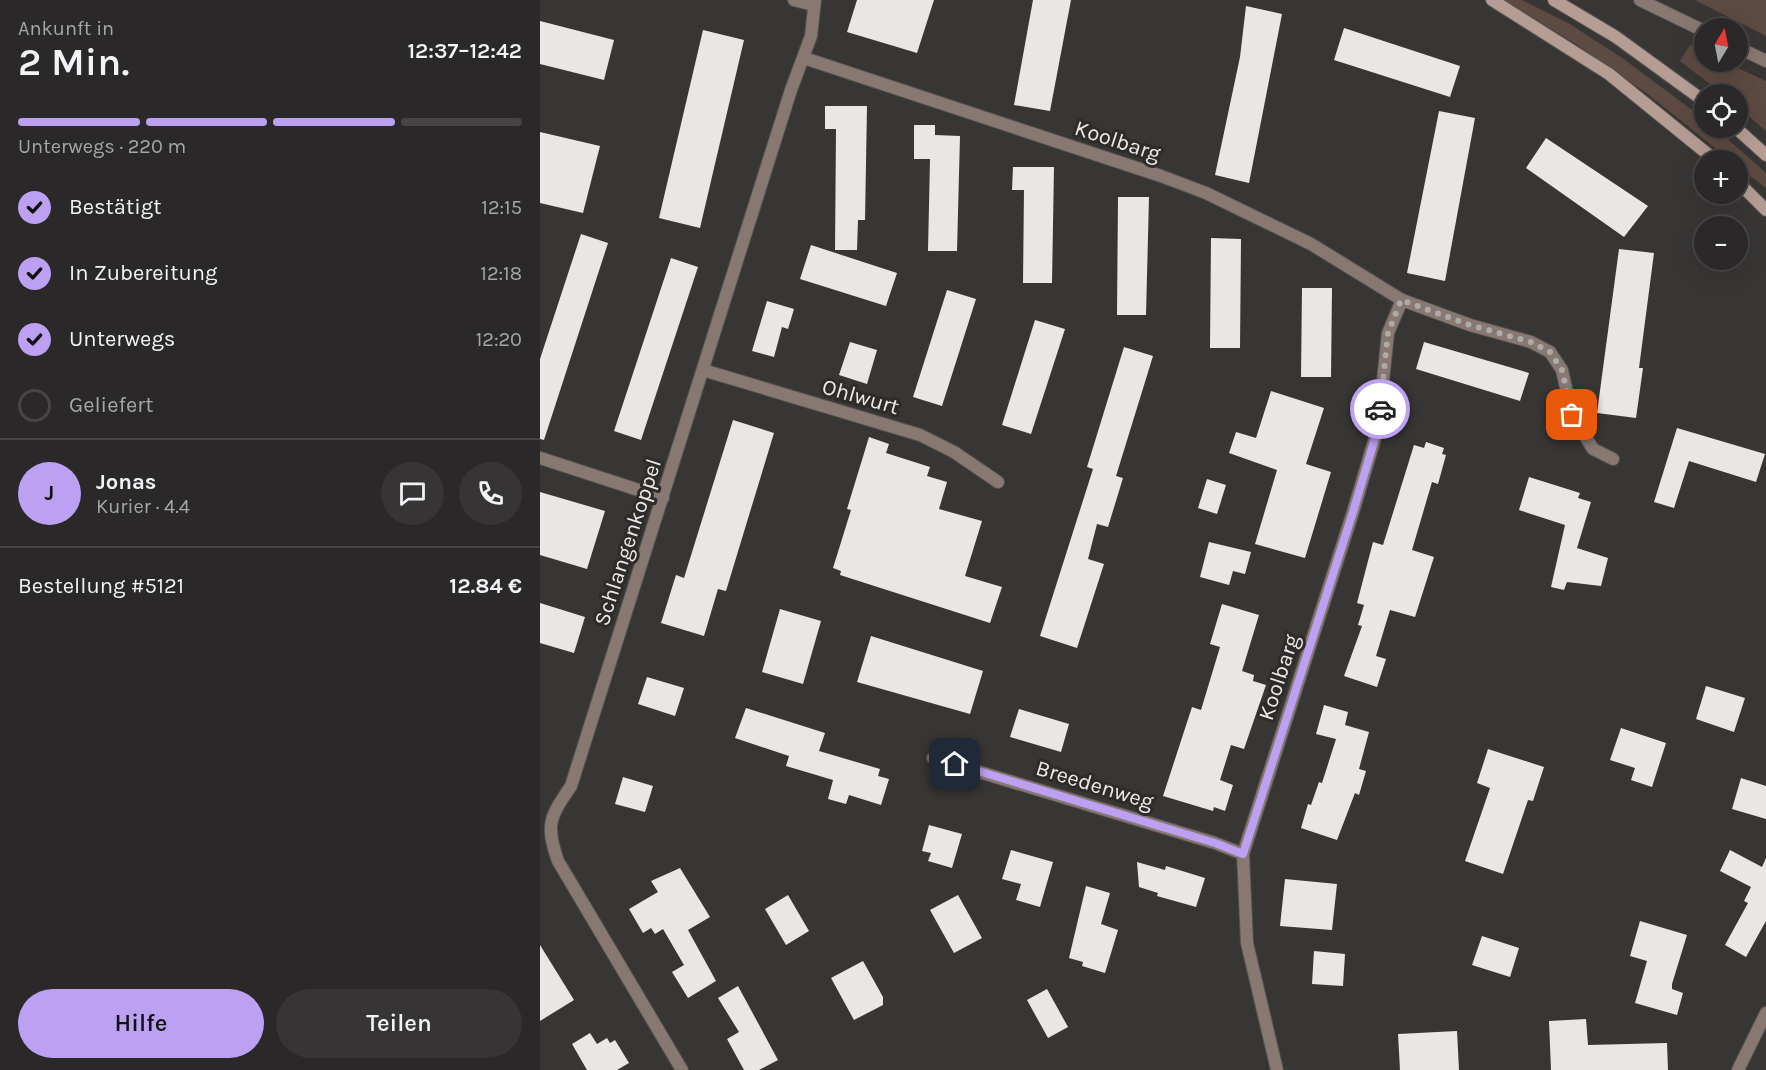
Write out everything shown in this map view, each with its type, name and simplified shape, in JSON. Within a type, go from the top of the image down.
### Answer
[{"type":"main road","points":[[1492,0],[1609,74],[1703,150]]},
{"type":"main road","points":[[1554,0],[1616,36],[1694,94]]},
{"type":"main road","points":[[1747,138],[1766,155]]},
{"type":"main road","points":[[1748,192],[1766,210]]},
{"type":"street","points":[[794,0],[814,2]]},
{"type":"street","points":[[1640,0],[1694,26]]},
{"type":"street","name":"Schlangenkoppel","points":[[682,1070],[558,861],[545,815],[571,786],[788,101],[811,36],[814,2]]},
{"type":"street","points":[[1748,52],[1766,61]]},
{"type":"street","name":"Koolbarg","points":[[804,58],[1206,193],[1311,244],[1401,300],[1470,325],[1531,342],[1550,352],[1562,370],[1572,415],[1593,449],[1612,459]]},
{"type":"street","name":"Koolbarg","points":[[1277,1070],[1247,943],[1243,854],[1350,523],[1378,428],[1388,333],[1401,300]]},
{"type":"street","name":"Ohlwurt","points":[[703,370],[920,435],[954,452],[998,482]]},
{"type":"street","points":[[540,458],[663,498]]},
{"type":"street","name":"Breedenweg","points":[[933,758],[1215,843],[1243,854]]},
{"type":"street","points":[[1738,1070],[1766,1013]]},
{"type":"shaded area","points":[[1504,0],[1522,0],[1570,24],[1625,60],[1694,112],[1694,131],[1649,95],[1576,44]]},
{"type":"shaded area","points":[[1695,0],[1766,0],[1766,36],[1748,27],[1748,18],[1730,18]]},
{"type":"shaded area","points":[[1690,45],[1694,47],[1694,72],[1680,61]]},
{"type":"shaded area","points":[[1694,72],[1747,72],[1766,81],[1766,131],[1748,115],[1748,84],[1710,84]]},
{"type":"shaded area","points":[[1703,138],[1726,138],[1740,150],[1718,150]]},
{"type":"shaded area","points":[[1748,157],[1766,173],[1766,188],[1748,174]]},
{"type":"building","points":[[857,0],[934,0],[917,53],[847,32]]},
{"type":"building","points":[[1033,0],[1071,0],[1050,111],[1014,105]]},
{"type":"building","points":[[1246,6],[1282,14],[1249,183],[1215,175],[1240,57]]},
{"type":"building","points":[[540,21],[614,40],[604,80],[540,64]]},
{"type":"building","points":[[1344,28],[1460,66],[1450,97],[1334,60]]},
{"type":"building","points":[[703,30],[744,40],[700,228],[659,218]]},
{"type":"building","points":[[825,106],[867,106],[865,220],[858,220],[857,250],[835,250],[836,129],[825,129]]},
{"type":"building","points":[[1439,111],[1475,118],[1445,281],[1407,273]]},
{"type":"building","points":[[914,125],[935,125],[935,135],[960,136],[957,251],[928,251],[930,159],[914,159]]},
{"type":"building","points":[[540,132],[600,146],[583,213],[540,203]]},
{"type":"building","points":[[1546,138],[1648,206],[1624,237],[1526,168]]},
{"type":"building","points":[[1013,167],[1054,167],[1052,283],[1023,283],[1024,190],[1012,190]]},
{"type":"building","points":[[1118,197],[1149,197],[1146,315],[1117,315]]},
{"type":"building","points":[[581,234],[608,243],[544,440],[540,439],[540,359]]},
{"type":"building","points":[[1211,238],[1241,239],[1240,348],[1210,348]]},
{"type":"building","points":[[811,245],[897,273],[886,306],[800,279]]},
{"type":"building","points":[[1619,249],[1654,253],[1639,368],[1643,368],[1636,418],[1597,413]]},
{"type":"building","points":[[671,258],[698,267],[641,440],[614,431]]},
{"type":"building","points":[[1302,288],[1332,288],[1331,377],[1301,377]]},
{"type":"building","points":[[947,290],[976,299],[942,406],[913,397]]},
{"type":"building","points":[[767,301],[794,309],[788,329],[782,327],[774,357],[752,351]]},
{"type":"building","points":[[1035,320],[1065,329],[1031,434],[1002,425]]},
{"type":"building","points":[[850,342],[877,350],[867,384],[839,375]]},
{"type":"building","points":[[1424,342],[1529,373],[1520,401],[1416,369]]},
{"type":"building","points":[[1124,347],[1153,356],[1116,476],[1123,478],[1108,527],[1097,524],[1088,559],[1104,564],[1077,648],[1040,636],[1093,469],[1087,467]]},
{"type":"building","points":[[1271,391],[1324,408],[1306,464],[1331,472],[1305,558],[1255,544],[1277,470],[1229,453],[1236,432],[1256,438]]},
{"type":"building","points":[[733,420],[774,433],[726,591],[718,589],[704,636],[661,623],[676,575],[684,578]]},
{"type":"building","points":[[1677,428],[1765,454],[1756,482],[1689,461],[1674,508],[1654,502]]},
{"type":"building","points":[[869,437],[889,444],[886,453],[930,467],[927,476],[947,482],[939,509],[982,521],[965,576],[1002,587],[990,623],[840,575],[841,571],[833,568],[851,510],[847,509]]},
{"type":"building","points":[[1426,442],[1444,448],[1442,454],[1446,455],[1438,484],[1432,482],[1412,550],[1434,557],[1415,617],[1390,610],[1376,656],[1386,659],[1377,687],[1344,676],[1362,626],[1358,625],[1364,605],[1357,603],[1373,542],[1383,545],[1414,445],[1424,448]]},
{"type":"building","points":[[1529,477],[1580,493],[1578,498],[1591,502],[1577,548],[1608,558],[1601,586],[1567,582],[1564,590],[1551,587],[1565,525],[1519,510]]},
{"type":"building","points":[[1207,479],[1226,485],[1217,514],[1198,508]]},
{"type":"building","points":[[540,492],[605,511],[587,569],[540,555]]},
{"type":"building","points":[[1209,542],[1251,552],[1245,574],[1233,571],[1229,585],[1200,577]]},
{"type":"building","points":[[540,603],[585,617],[574,653],[540,643]]},
{"type":"building","points":[[1222,604],[1259,615],[1242,671],[1254,675],[1253,681],[1266,685],[1244,749],[1231,745],[1220,780],[1233,785],[1225,811],[1214,807],[1213,811],[1163,796],[1192,707],[1201,710],[1220,647],[1210,644]]},
{"type":"building","points":[[780,609],[821,621],[803,684],[762,672]]},
{"type":"building","points":[[871,636],[983,671],[970,714],[857,682]]},
{"type":"building","points":[[647,677],[684,688],[675,716],[638,704]]},
{"type":"building","points":[[1706,686],[1745,698],[1734,732],[1696,719]]},
{"type":"building","points":[[1324,705],[1348,712],[1345,725],[1369,732],[1359,769],[1366,771],[1359,795],[1355,793],[1337,840],[1301,828],[1308,804],[1311,805],[1319,782],[1322,783],[1336,739],[1316,734]]},
{"type":"building","points":[[746,708],[825,733],[819,751],[880,769],[878,776],[889,779],[881,805],[849,795],[846,804],[828,799],[833,780],[786,766],[789,756],[735,738]]},
{"type":"building","points":[[1019,709],[1069,724],[1061,752],[1010,737]]},
{"type":"building","points":[[1621,728],[1666,743],[1652,787],[1631,780],[1635,768],[1610,760]]},
{"type":"building","points":[[1488,749],[1544,767],[1533,801],[1528,800],[1503,874],[1465,861],[1490,788],[1477,783]]},
{"type":"building","points":[[623,777],[653,786],[645,812],[615,804]]},
{"type":"building","points":[[1741,778],[1766,786],[1766,819],[1732,809]]},
{"type":"building","points":[[929,825],[962,834],[952,868],[928,861],[931,853],[922,851]]},
{"type":"building","points":[[1011,850],[1053,862],[1040,907],[1016,900],[1021,884],[1002,879]]},
{"type":"building","points":[[1730,850],[1762,867],[1766,858],[1766,921],[1746,957],[1725,945],[1748,903],[1744,901],[1751,887],[1720,871]]},
{"type":"building","points":[[1137,862],[1165,870],[1166,866],[1205,878],[1196,907],[1157,896],[1158,893],[1139,887]]},
{"type":"building","points":[[680,868],[710,917],[688,930],[716,981],[688,998],[672,972],[684,965],[663,929],[655,934],[651,928],[643,933],[629,909],[658,892],[651,881]]},
{"type":"building","points":[[1285,879],[1337,884],[1332,930],[1280,926]]},
{"type":"building","points":[[1086,886],[1110,893],[1101,924],[1118,930],[1105,973],[1082,966],[1083,962],[1069,958]]},
{"type":"building","points":[[788,895],[809,931],[786,945],[765,909]]},
{"type":"building","points":[[958,895],[982,938],[954,953],[930,910]]},
{"type":"building","points":[[1640,921],[1687,935],[1672,984],[1672,989],[1683,993],[1677,1015],[1635,1003],[1647,961],[1630,956]]},
{"type":"building","points":[[1482,936],[1519,948],[1510,977],[1472,965]]},
{"type":"building","points":[[540,945],[574,1000],[540,1021]]},
{"type":"building","points":[[1314,951],[1345,954],[1343,986],[1312,984]]},
{"type":"building","points":[[863,961],[883,997],[883,1005],[854,1020],[831,978]]},
{"type":"building","points":[[738,986],[778,1060],[759,1070],[744,1070],[727,1039],[739,1032],[718,998]]},
{"type":"building","points":[[1047,989],[1068,1027],[1048,1038],[1027,1000]]},
{"type":"building","points":[[1586,1019],[1588,1045],[1667,1043],[1668,1070],[1551,1070],[1549,1021]]},
{"type":"building","points":[[1457,1031],[1459,1070],[1400,1070],[1398,1034]]},
{"type":"building","points":[[590,1033],[597,1044],[607,1038],[610,1043],[615,1040],[629,1063],[617,1070],[587,1070],[572,1044]]},
{"type":"way so far","points":[[1380,409],[1388,333],[1401,300],[1470,325],[1531,342],[1550,352],[1562,370],[1572,415]]},
{"type":"route","points":[[955,764],[1215,843],[1243,854],[1353,512],[1378,428],[1380,409]]}]
